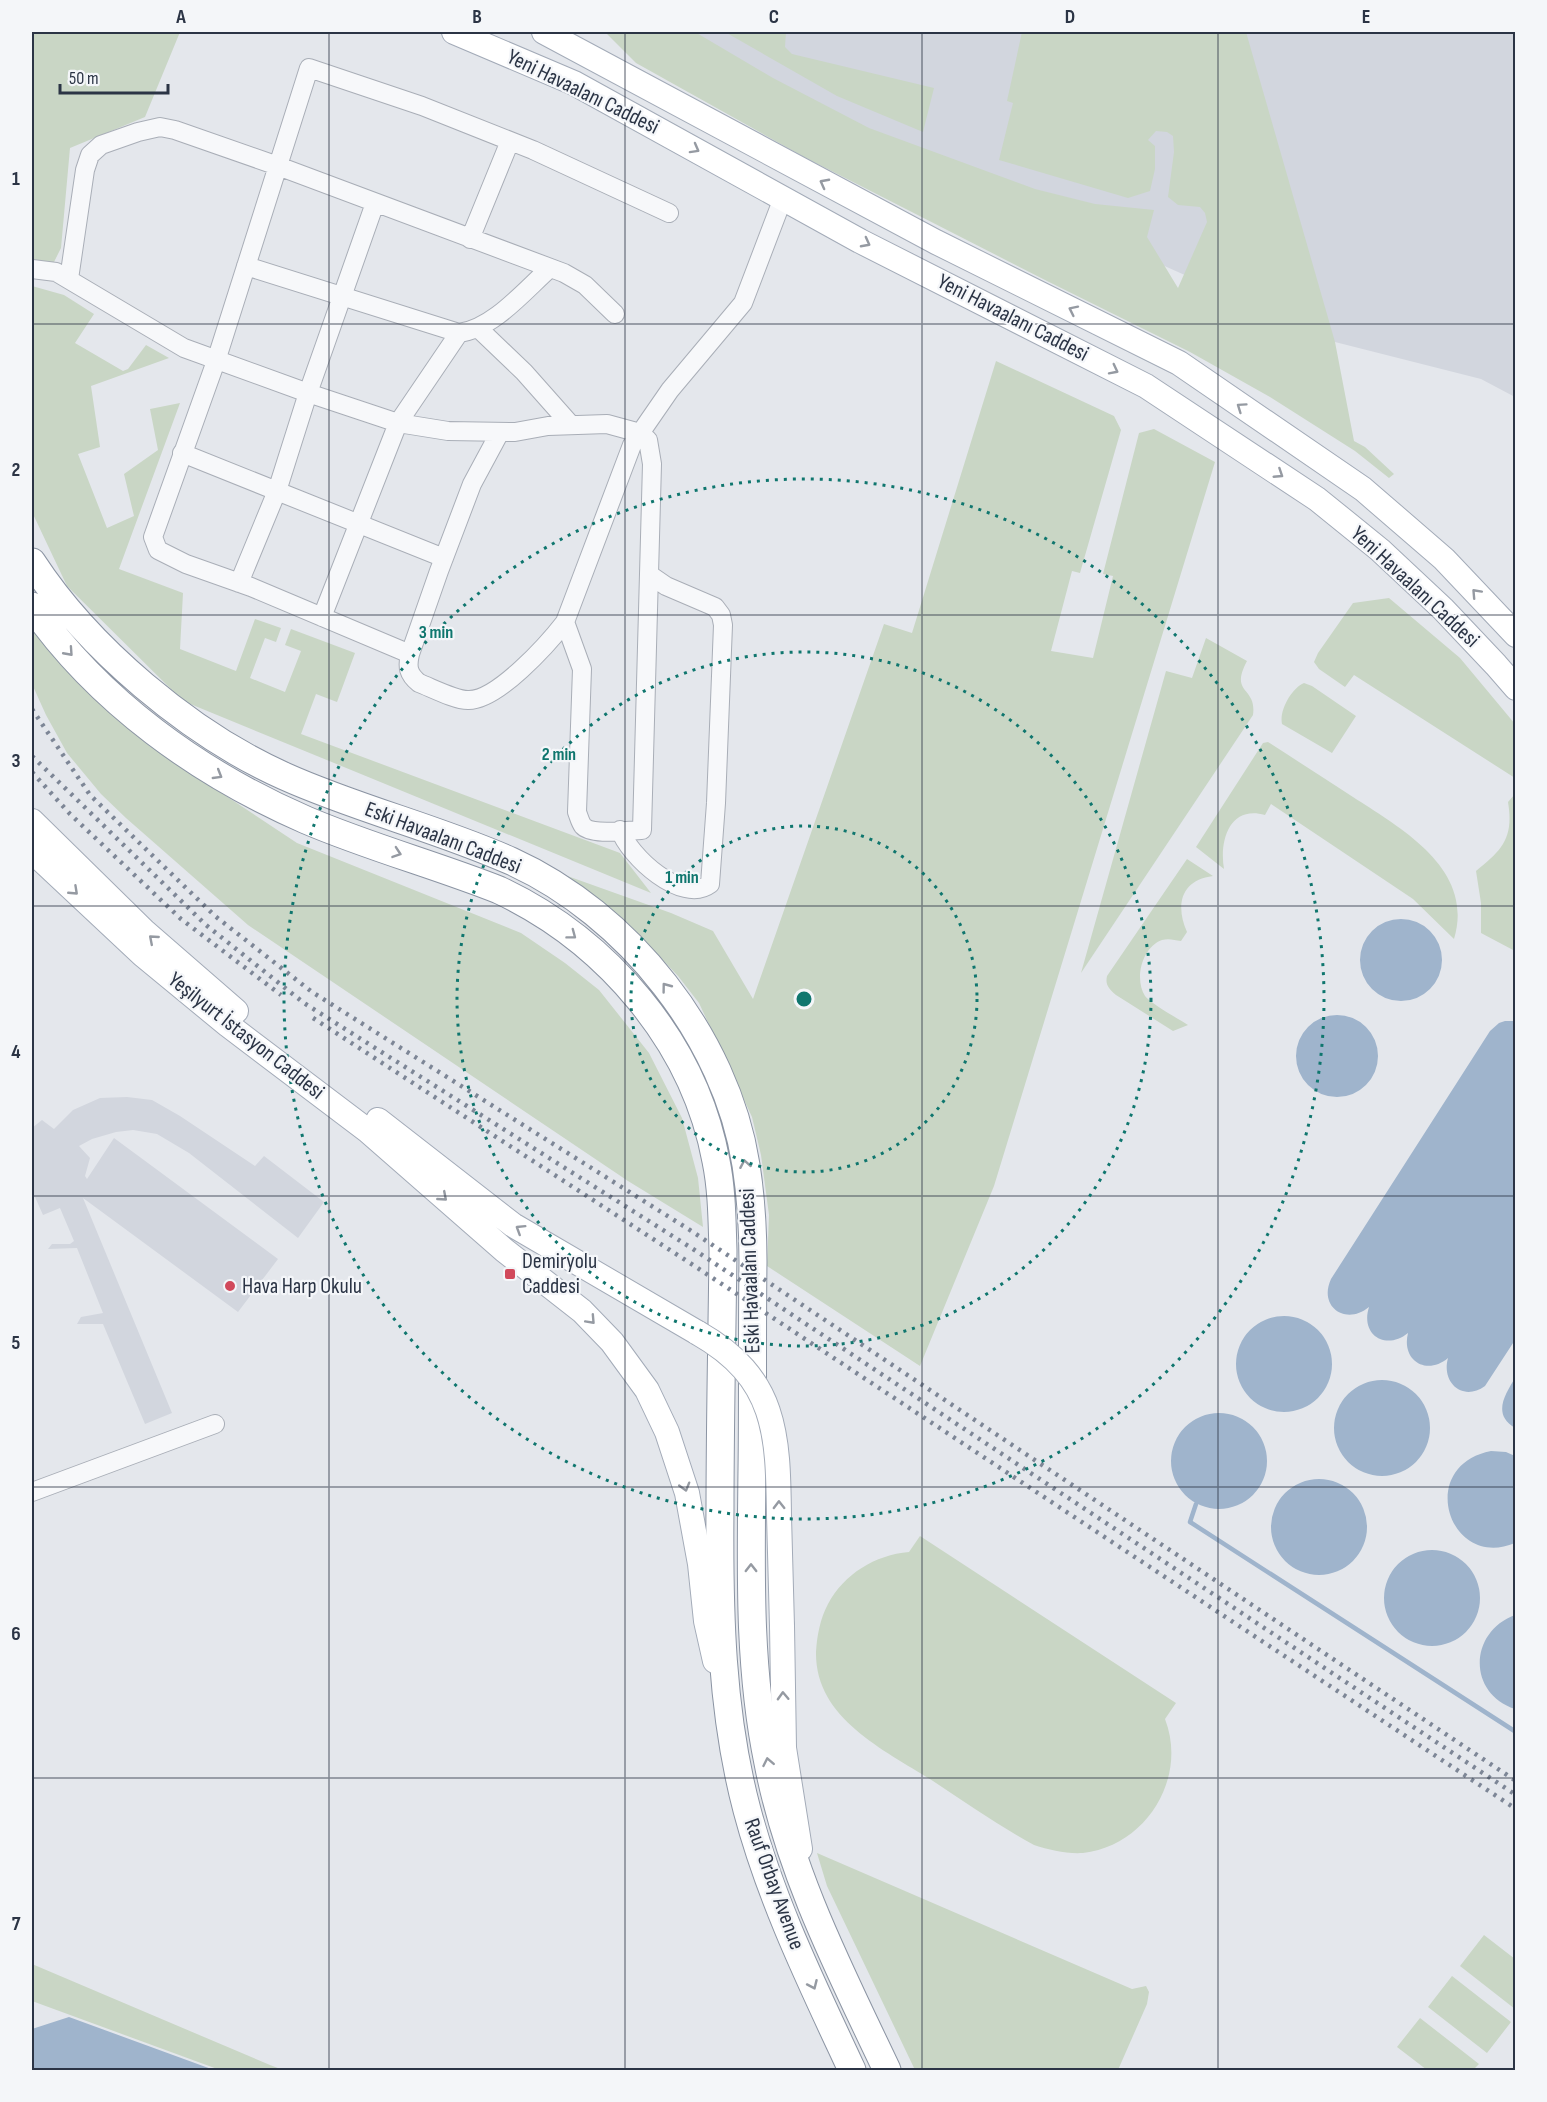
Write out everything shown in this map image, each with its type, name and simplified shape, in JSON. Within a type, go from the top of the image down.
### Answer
[{"type":"highway","name":"Eski Havaalanı Caddesi","points":[[32,562],[95,640],[127,671],[193,723],[223,743],[282,775],[357,805],[474,846],[513,862],[547,881],[582,904],[628,944],[663,983],[691,1021],[726,1093],[746,1163],[753,1233],[751,1584],[754,1666],[768,1764],[776,1800],[801,1879]]},
{"type":"highway","name":"Eski Havaalanı Caddesi","points":[[32,606],[70,654],[103,687],[149,728],[216,774],[308,821],[468,878],[527,903],[588,946],[645,1005],[664,1034],[692,1083],[706,1122],[716,1160],[721,1209],[723,1251],[719,1585],[725,1689]]},
{"type":"highway","name":"Rauf Orbay Avenue","points":[[725,1689],[740,1778],[759,1851],[782,1916],[852,2070]]},
{"type":"highway","name":"Rauf Orbay Avenue","points":[[801,1879],[828,1947],[887,2070]]},
{"type":"main road","name":"Yeni Havaalanı Caddesi","points":[[454,32],[574,83],[920,271],[1146,386],[1317,499],[1380,550],[1443,609],[1515,688]]},
{"type":"main road","name":"Yeni Havaalanı Caddesi","points":[[544,32],[651,87],[799,170],[936,242],[1179,363],[1363,489],[1444,559],[1515,636]]},
{"type":"main road","points":[[783,198],[799,170]]},
{"type":"main road","points":[[920,271],[936,242]]},
{"type":"main road","name":"Yeşilyurt İstasyon Caddesi","points":[[32,821],[37,851],[144,956],[228,1025],[368,1131],[504,1250],[582,1311],[612,1342],[647,1390],[668,1432],[687,1493],[700,1564],[706,1621],[715,1660],[725,1689]]},
{"type":"main road","name":"Yeşilyurt İstasyon Caddesi","points":[[37,851],[144,932],[234,1009],[513,1225],[718,1344],[748,1374],[761,1393],[771,1416],[779,1460],[784,1748],[800,1850],[801,1879]]},
{"type":"street","points":[[410,654],[170,556],[158,550],[154,543],[153,537],[216,361],[309,68],[422,106],[510,141],[669,213]]},
{"type":"street","points":[[69,279],[85,170],[90,155],[101,146],[138,132],[160,127],[176,130],[278,166],[550,268],[585,285],[615,314]]},
{"type":"street","points":[[470,238],[510,141]]},
{"type":"street","points":[[500,432],[472,484],[410,654],[408,670],[419,683],[467,700],[479,699],[490,694],[525,666],[549,643],[566,622],[632,445],[681,376],[743,303],[783,198]]},
{"type":"street","points":[[239,583],[277,491],[308,393],[375,203]]},
{"type":"street","points":[[246,266],[459,333],[478,328],[493,319],[550,268]]},
{"type":"street","points":[[32,269],[56,272],[184,348],[398,423],[448,431],[500,432],[607,424],[640,432],[648,440],[652,464],[642,830],[599,832],[581,825],[578,812],[582,669],[566,622]]},
{"type":"street","points":[[478,328],[524,372],[570,425]]},
{"type":"street","points":[[322,617],[398,423],[459,333]]},
{"type":"street","points":[[182,453],[444,558]]},
{"type":"street","points":[[620,830],[630,848],[652,871],[686,889],[700,889],[710,884],[716,803],[723,625],[721,615],[715,606],[666,586],[650,575]]},
{"type":"street","points":[[32,1492],[215,1424]]},
{"type":"shaded area","points":[[640,32],[1515,32],[1515,397],[1481,379],[1335,342]]},
{"type":"shaded area","name":"Hava Harp Okulu","points":[[127,1097],[152,1100],[255,1166],[264,1156],[324,1202],[298,1238],[189,1153],[157,1134],[133,1130],[116,1132],[92,1139],[79,1146],[90,1158],[85,1176],[87,1179],[114,1138],[278,1259],[238,1312],[83,1198],[172,1413],[145,1424],[103,1324],[77,1324],[81,1317],[103,1313],[77,1248],[48,1249],[52,1244],[70,1244],[74,1241],[60,1208],[43,1215],[35,1197],[32,1198],[32,1128],[42,1120],[54,1129],[73,1110],[100,1098]]},
{"type":"green space","points":[[33,32],[180,32],[145,117],[70,148],[61,248],[52,266],[32,263]]},
{"type":"green space","points":[[605,32],[695,32],[773,78],[869,128],[1035,189],[1095,204],[1154,210],[1147,237],[1178,288],[1207,222],[1205,213],[1200,207],[1178,205],[1168,197],[1174,152],[1173,136],[1167,132],[1156,131],[1148,140],[1155,146],[1155,169],[1150,191],[1128,198],[999,160],[1013,103],[1007,101],[1022,32],[1246,32],[1335,342],[1354,441],[1365,447],[1394,474],[1389,478],[1355,451],[1270,397],[1190,352],[804,157],[636,63]]},
{"type":"green space","points":[[725,32],[786,32],[785,47],[792,54],[934,88],[923,132],[837,96]]},
{"type":"green space","points":[[32,286],[64,295],[94,314],[75,343],[123,371],[128,369],[146,345],[169,358],[91,386],[100,447],[78,454],[107,528],[134,516],[124,474],[158,450],[150,409],[180,403],[119,569],[183,593],[180,649],[236,671],[255,619],[281,628],[276,642],[265,638],[250,678],[285,692],[301,651],[285,645],[291,629],[355,653],[337,702],[316,694],[301,734],[620,853],[651,893],[183,701],[67,586],[32,512]]},
{"type":"green space","points":[[996,361],[1114,416],[1121,430],[1080,573],[1072,571],[1051,651],[1093,658],[1113,576],[1103,574],[1139,433],[1154,429],[1215,462],[994,1186],[920,1366],[767,1266],[769,1215],[761,1155],[752,1117],[699,1003],[678,976],[640,936],[545,868],[671,913],[713,931],[753,999],[884,624],[912,633]]},
{"type":"green space","points":[[1389,598],[1460,658],[1515,724],[1515,778],[1354,675],[1345,687],[1319,669],[1314,662],[1353,603]]},
{"type":"green space","points":[[32,628],[104,708],[149,745],[297,843],[521,933],[599,990],[649,1053],[682,1118],[698,1178],[703,1227],[628,1181],[248,925],[126,818],[101,794],[67,753],[46,715],[32,684]]},
{"type":"green space","points":[[1206,638],[1247,661],[1241,680],[1251,699],[1253,715],[1081,973],[1166,671],[1192,678]]},
{"type":"green space","points":[[1304,683],[1356,716],[1332,753],[1282,724],[1282,712],[1287,700]]},
{"type":"green space","points":[[1268,742],[1392,823],[1430,854],[1444,872],[1454,892],[1458,914],[1454,939],[1413,899],[1271,804],[1265,815],[1253,813],[1235,820],[1223,847],[1224,869],[1196,847],[1263,743]]},
{"type":"green space","points":[[1515,794],[1515,951],[1481,933],[1481,903],[1476,871],[1493,856],[1504,842],[1509,825],[1508,802]]},
{"type":"green space","points":[[1187,859],[1213,876],[1202,878],[1194,883],[1183,895],[1183,922],[1187,932],[1181,941],[1167,939],[1155,944],[1145,956],[1140,973],[1145,996],[1188,1025],[1173,1031],[1111,991],[1108,987],[1107,976]]},
{"type":"green space","points":[[920,1536],[1176,1703],[1165,1719],[1171,1741],[1171,1764],[1166,1785],[1156,1806],[1143,1823],[1126,1837],[1106,1848],[1083,1853],[1070,1853],[1034,1845],[875,1744],[840,1714],[827,1696],[819,1676],[816,1652],[819,1628],[828,1604],[852,1575],[884,1557],[909,1552]]},
{"type":"green space","points":[[817,1853],[1132,1989],[1146,1986],[1149,1992],[1147,2004],[1118,2070],[915,2070],[827,1886]]},
{"type":"green space","points":[[1484,1935],[1515,1959],[1515,2009],[1460,1966]]},
{"type":"green space","points":[[32,1964],[283,2070],[220,2070],[32,2001]]},
{"type":"green space","points":[[1452,1976],[1511,2022],[1487,2053],[1428,2007]]},
{"type":"green space","points":[[1420,2018],[1479,2064],[1473,2070],[1427,2070],[1397,2047]]},
{"type":"water","points":[[1401,919],[1417,922],[1430,931],[1439,944],[1442,960],[1439,976],[1430,989],[1417,998],[1401,1001],[1385,998],[1372,989],[1363,976],[1360,960],[1363,944],[1372,931],[1385,922]]},
{"type":"water","points":[[1337,1015],[1353,1018],[1366,1027],[1375,1040],[1378,1056],[1375,1072],[1366,1085],[1353,1094],[1337,1097],[1321,1094],[1308,1085],[1299,1072],[1296,1056],[1299,1040],[1308,1027],[1321,1018]]},
{"type":"water","points":[[1505,1021],[1516,1021],[1515,1340],[1485,1386],[1469,1392],[1462,1391],[1451,1382],[1447,1367],[1448,1358],[1432,1366],[1418,1363],[1408,1351],[1408,1333],[1391,1340],[1377,1337],[1368,1325],[1369,1307],[1352,1315],[1336,1311],[1328,1298],[1328,1289],[1331,1279],[1490,1031]]},
{"type":"water","points":[[1284,1316],[1302,1320],[1318,1330],[1328,1346],[1332,1364],[1328,1382],[1318,1398],[1302,1408],[1284,1412],[1266,1408],[1250,1398],[1240,1382],[1236,1364],[1240,1346],[1250,1330],[1266,1320]]},
{"type":"water","points":[[1515,1378],[1515,1428],[1508,1423],[1502,1411],[1505,1398]]},
{"type":"water","points":[[1382,1380],[1400,1384],[1416,1394],[1426,1410],[1430,1428],[1426,1446],[1416,1462],[1400,1472],[1382,1476],[1364,1472],[1348,1462],[1338,1446],[1334,1428],[1338,1410],[1348,1394],[1364,1384]]},
{"type":"water","points":[[1219,1413],[1237,1417],[1253,1427],[1263,1443],[1267,1461],[1263,1479],[1253,1495],[1237,1505],[1219,1509],[1201,1505],[1185,1495],[1175,1479],[1171,1461],[1175,1443],[1185,1427],[1201,1417]]},
{"type":"water","points":[[1491,1451],[1506,1452],[1515,1456],[1515,1543],[1492,1548],[1473,1543],[1458,1530],[1450,1513],[1448,1494],[1453,1476],[1468,1460]]},
{"type":"water","points":[[1319,1479],[1337,1483],[1353,1493],[1363,1509],[1367,1527],[1363,1545],[1353,1561],[1337,1571],[1319,1575],[1301,1571],[1285,1561],[1275,1545],[1271,1527],[1275,1509],[1285,1493],[1301,1483]]},
{"type":"water","points":[[1432,1550],[1450,1554],[1466,1564],[1476,1580],[1480,1598],[1476,1616],[1466,1632],[1450,1642],[1432,1646],[1414,1642],[1398,1632],[1388,1616],[1384,1598],[1388,1580],[1398,1564],[1414,1554]]},
{"type":"water","points":[[1515,1615],[1515,1709],[1499,1701],[1488,1690],[1482,1677],[1480,1662],[1482,1648],[1489,1635],[1500,1623]]},
{"type":"water","points":[[69,2017],[214,2070],[32,2070],[32,2029]]},
{"type":"waterway","points":[[1196,1504],[1190,1522],[1516,1732]]},
{"type":"railway","points":[[32,709],[90,795],[215,916],[312,992],[693,1232],[1516,1781]]},
{"type":"railway","points":[[32,756],[206,925],[304,1003],[693,1249],[1516,1795]]},
{"type":"railway","points":[[32,772],[70,814],[181,919],[281,995]]},
{"type":"railway","points":[[313,1018],[693,1265],[1516,1809]]},
{"type":"place","name":"Demiryolu Caddesi","points":[[510,1274]]},
{"type":"place","name":"Hava Harp Okulu","points":[[230,1286]]}]
